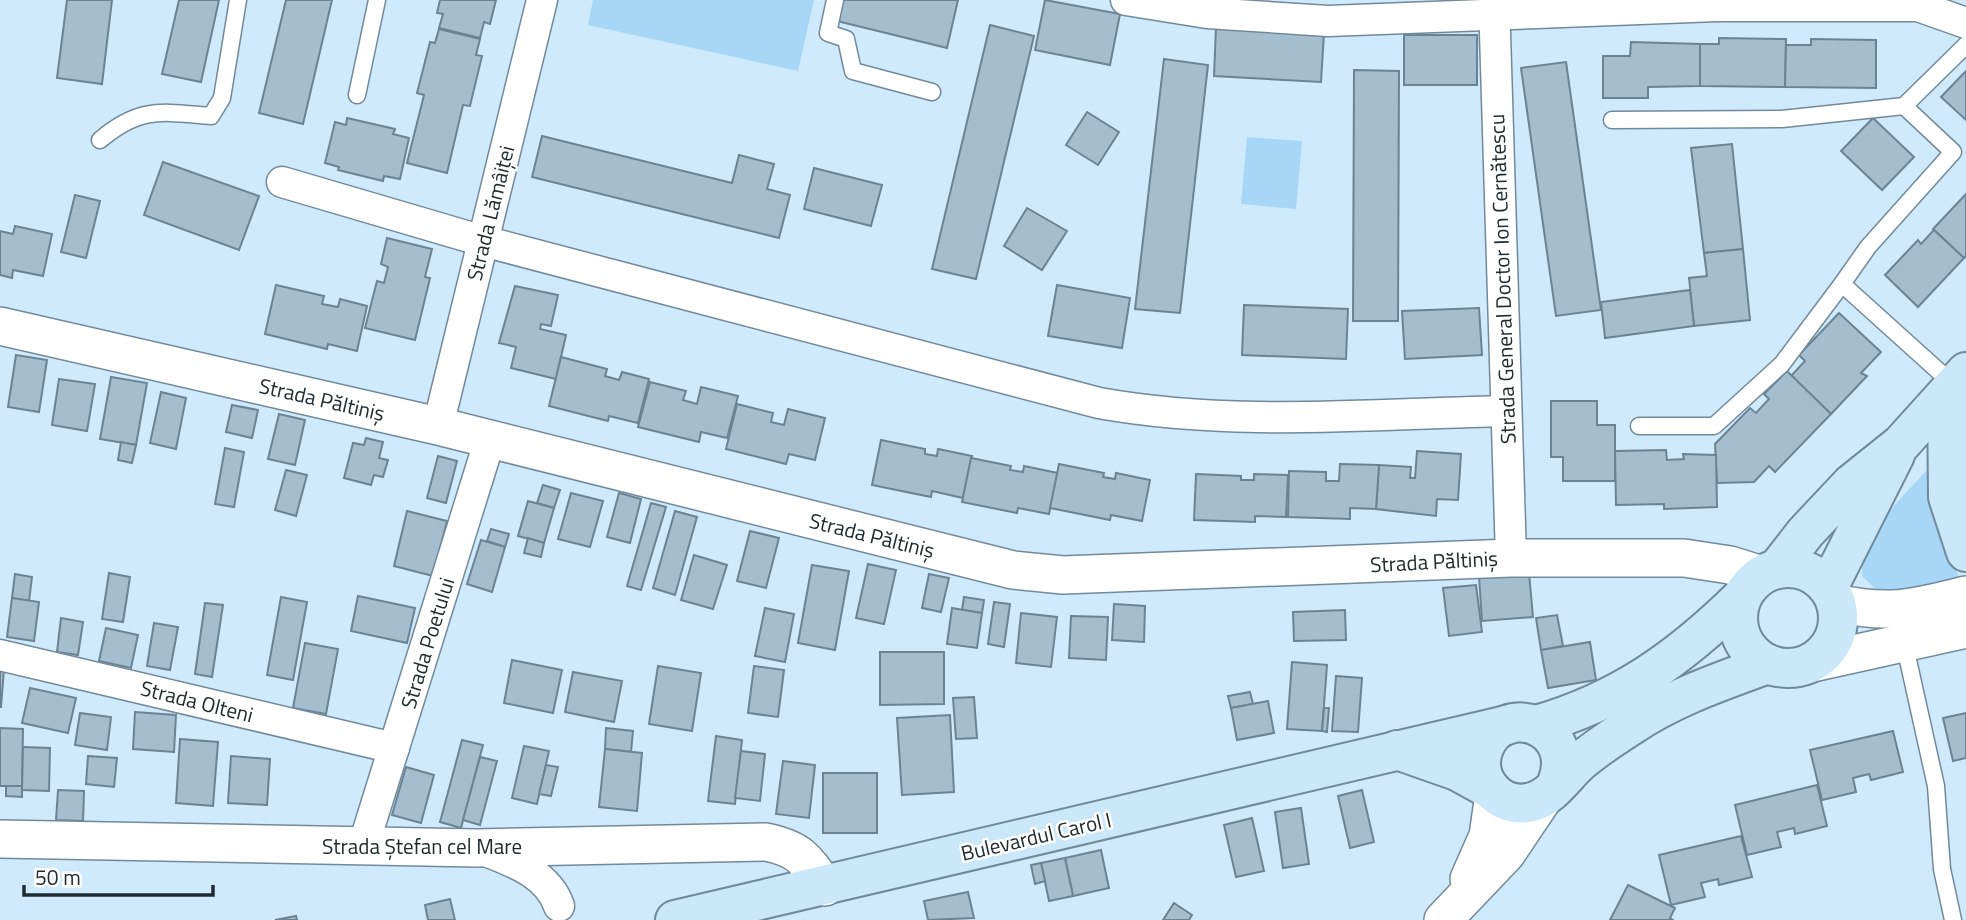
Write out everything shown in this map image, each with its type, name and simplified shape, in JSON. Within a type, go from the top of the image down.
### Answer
[{"type":"main road","points":[[1832,596],[1901,444],[1956,383]]},
{"type":"main road","points":[[1956,383],[1948,496],[1966,552]]},
{"type":"main road","name":"Bulevardul Carol I","points":[[675,920],[825,887],[1397,750],[1580,712],[1617,695],[1710,629],[1760,581],[1851,484],[1901,444]]},
{"type":"main road","points":[[1796,569],[1814,576],[1832,596],[1838,621],[1834,639],[1824,654],[1808,664],[1781,668],[1768,664],[1755,656],[1744,644],[1738,612],[1760,581],[1796,569]]},
{"type":"main road","points":[[1397,750],[1457,771],[1514,803],[1535,802],[1583,760],[1650,713],[1713,684],[1768,664]]},
{"type":"main road","points":[[1492,792],[1483,776],[1482,753],[1494,733],[1521,725],[1550,734],[1561,754],[1562,766],[1551,790]]},
{"type":"street","name":"Strada Lămâiței","points":[[438,426],[542,0]]},
{"type":"street","points":[[1126,0],[1207,13],[1275,9],[1328,21],[1494,8],[1918,6],[1966,23]]},
{"type":"street","name":"Strada General Doctor Ion Cernătescu","points":[[1494,8],[1511,558]]},
{"type":"street","points":[[282,183],[483,241],[1086,400],[1156,413],[1245,417],[1506,411]]},
{"type":"street","name":"Strada Păltiniș","points":[[0,326],[438,426],[1013,570],[1063,575],[1137,574],[1511,558],[1684,558],[1730,565],[1760,581]]},
{"type":"street","name":"Strada Poetului","points":[[363,847],[490,439]]},
{"type":"street","points":[[1832,596],[1872,611],[1907,609],[1966,595]]},
{"type":"street","points":[[1808,664],[1966,629]]},
{"type":"street","name":"Strada Olteni","points":[[0,655],[394,748]]},
{"type":"street","points":[[1452,909],[1506,854],[1551,790]]},
{"type":"street","points":[[1452,909],[1488,836],[1492,792]]},
{"type":"street","name":"Strada Ștefan cel Mare","points":[[0,839],[477,848],[766,842],[787,846],[805,857],[825,887]]},
{"type":"street","points":[[477,848],[544,881],[554,892],[559,906]]},
{"type":"lane","points":[[100,140],[122,121],[157,112],[211,116],[222,99],[238,0]]},
{"type":"lane","points":[[357,95],[377,0]]},
{"type":"lane","points":[[835,0],[828,33],[846,39],[853,71],[932,92]]},
{"type":"lane","points":[[1612,120],[1782,119],[1904,106],[1966,45]]},
{"type":"lane","points":[[1639,426],[1714,426],[1782,364],[1868,247],[1953,152],[1904,106]]},
{"type":"lane","points":[[1842,284],[1956,383]]},
{"type":"lane","points":[[1905,642],[1936,786],[1942,869],[1953,920]]},
{"type":"shaded area","points":[[593,0],[814,0],[798,71],[588,25]]},
{"type":"shaded area","points":[[1247,137],[1302,141],[1296,209],[1241,204]]},
{"type":"shaded area","points":[[1934,462],[1940,524],[1960,581],[1881,594],[1862,576],[1869,543],[1899,500]]},
{"type":"building","points":[[67,0],[112,0],[102,84],[57,78]]},
{"type":"building","points":[[179,0],[219,0],[201,82],[162,74]]},
{"type":"building","points":[[286,0],[332,0],[303,124],[259,113]]},
{"type":"building","points":[[440,0],[496,0],[490,24],[484,22],[480,38],[439,28],[443,14],[437,13]]},
{"type":"building","points":[[842,0],[958,0],[947,48],[837,21]]},
{"type":"building","points":[[1045,0],[1120,14],[1110,65],[1035,50]]},
{"type":"building","points":[[990,25],[1034,36],[976,279],[932,269]]},
{"type":"building","points":[[1216,27],[1324,33],[1321,82],[1214,76]]},
{"type":"building","points":[[439,29],[480,39],[476,55],[482,56],[470,106],[463,105],[447,173],[407,163],[424,95],[417,93],[430,42],[435,43]]},
{"type":"building","points":[[1404,35],[1477,35],[1477,85],[1404,85]]},
{"type":"building","points":[[1719,38],[1786,39],[1785,87],[1700,86],[1700,44],[1719,44]]},
{"type":"building","points":[[1811,39],[1876,40],[1876,88],[1785,87],[1786,45],[1811,45]]},
{"type":"building","points":[[1631,42],[1700,44],[1700,86],[1648,87],[1648,98],[1603,98],[1603,56],[1630,56]]},
{"type":"building","points":[[1164,59],[1208,65],[1180,313],[1135,309]]},
{"type":"building","points":[[1566,62],[1601,310],[1556,316],[1521,68]]},
{"type":"building","points":[[1354,70],[1399,71],[1398,321],[1353,321]]},
{"type":"building","points":[[1966,71],[1966,120],[1941,97]]},
{"type":"building","points":[[1087,112],[1119,132],[1098,165],[1066,145]]},
{"type":"building","points":[[347,118],[395,129],[393,134],[409,138],[400,179],[384,176],[383,181],[338,170],[339,167],[325,163],[335,122],[346,125]]},
{"type":"building","points":[[1873,118],[1914,157],[1882,190],[1841,151]]},
{"type":"building","points":[[542,136],[732,183],[739,155],[774,164],[767,189],[790,195],[779,238],[532,177]]},
{"type":"building","points":[[1732,144],[1743,249],[1704,253],[1691,148]]},
{"type":"building","points":[[163,162],[259,196],[239,250],[144,215]]},
{"type":"building","points":[[814,168],[882,185],[871,226],[804,209]]},
{"type":"building","points":[[1966,194],[1966,256],[1964,258],[1933,229]]},
{"type":"building","points":[[75,195],[100,201],[86,258],[61,252]]},
{"type":"building","points":[[1027,208],[1067,231],[1042,270],[1004,246]]},
{"type":"building","points":[[15,226],[52,234],[43,276],[13,270],[12,278],[0,275],[0,231],[13,234]]},
{"type":"building","points":[[1934,230],[1964,258],[1918,307],[1885,275],[1918,240],[1921,244]]},
{"type":"building","points":[[387,238],[432,249],[425,277],[430,278],[415,340],[365,328],[377,281],[384,283],[388,267],[381,264]]},
{"type":"building","points":[[1743,249],[1750,320],[1694,326],[1689,278],[1707,276],[1704,253]]},
{"type":"building","points":[[276,285],[324,296],[322,304],[338,307],[340,299],[367,306],[357,351],[328,344],[327,349],[265,334]]},
{"type":"building","points":[[1057,285],[1130,298],[1122,348],[1048,336]]},
{"type":"building","points":[[515,286],[558,295],[551,326],[541,324],[540,329],[566,335],[556,379],[511,368],[516,347],[499,343]]},
{"type":"building","points":[[1690,290],[1694,326],[1605,338],[1601,302]]},
{"type":"building","points":[[1244,305],[1348,309],[1346,359],[1242,355]]},
{"type":"building","points":[[1479,308],[1482,355],[1405,359],[1402,311]]},
{"type":"building","points":[[1839,313],[1881,352],[1861,373],[1867,376],[1831,414],[1791,376],[1805,361],[1799,355]]},
{"type":"building","points":[[16,355],[47,360],[39,412],[8,407]]},
{"type":"building","points":[[561,357],[607,369],[605,376],[619,380],[622,372],[649,379],[638,423],[609,416],[608,421],[549,406]]},
{"type":"building","points":[[1787,371],[1831,414],[1775,472],[1769,466],[1754,482],[1717,483],[1715,444],[1750,408],[1756,413],[1769,399],[1764,394]]},
{"type":"building","points":[[111,377],[147,383],[136,445],[100,439]]},
{"type":"building","points":[[59,379],[95,384],[87,431],[52,425]]},
{"type":"building","points":[[650,382],[686,391],[683,400],[697,404],[701,387],[738,396],[727,438],[701,432],[699,442],[638,427]]},
{"type":"building","points":[[161,392],[186,398],[176,449],[150,443]]},
{"type":"building","points":[[1551,401],[1597,401],[1597,425],[1615,425],[1615,481],[1563,481],[1563,457],[1551,457]]},
{"type":"building","points":[[737,404],[773,413],[771,422],[784,425],[788,409],[825,418],[815,460],[789,454],[786,464],[726,449]]},
{"type":"building","points":[[232,405],[258,410],[252,438],[226,432]]},
{"type":"building","points":[[279,414],[305,420],[295,465],[268,459]]},
{"type":"building","points":[[366,438],[383,442],[379,458],[388,460],[383,477],[374,475],[371,485],[344,478],[353,443],[364,445]]},
{"type":"building","points":[[881,440],[925,449],[925,454],[937,456],[938,449],[972,456],[963,498],[932,491],[931,497],[872,485]]},
{"type":"building","points":[[121,442],[136,445],[132,463],[118,460]]},
{"type":"building","points":[[225,448],[244,452],[234,507],[215,504]]},
{"type":"building","points":[[1666,450],[1667,460],[1684,459],[1683,454],[1716,455],[1717,507],[1664,509],[1664,504],[1616,505],[1615,451]]},
{"type":"building","points":[[1417,451],[1461,454],[1458,500],[1437,499],[1436,516],[1376,509],[1379,465],[1411,467],[1410,478],[1415,478]]},
{"type":"building","points":[[438,456],[457,461],[446,503],[427,498]]},
{"type":"building","points":[[971,458],[1011,466],[1010,470],[1023,472],[1024,466],[1058,473],[1049,514],[1018,508],[1017,513],[962,502]]},
{"type":"building","points":[[1059,464],[1104,473],[1103,477],[1115,479],[1116,473],[1150,480],[1142,521],[1111,515],[1110,520],[1050,508]]},
{"type":"building","points":[[1340,464],[1379,465],[1376,509],[1350,508],[1350,519],[1288,517],[1289,471],[1326,472],[1326,481],[1339,481]]},
{"type":"building","points":[[286,470],[307,475],[296,516],[275,510]]},
{"type":"building","points":[[1196,474],[1241,476],[1241,480],[1254,480],[1254,474],[1288,475],[1286,517],[1255,516],[1255,522],[1194,520]]},
{"type":"building","points":[[543,485],[560,490],[554,508],[537,503]]},
{"type":"building","points":[[571,493],[603,501],[590,547],[558,539]]},
{"type":"building","points":[[619,493],[641,499],[630,543],[607,537]]},
{"type":"building","points":[[528,501],[554,508],[544,543],[518,536]]},
{"type":"building","points":[[651,503],[666,507],[641,590],[627,586]]},
{"type":"building","points":[[407,511],[447,521],[433,576],[394,566]]},
{"type":"building","points":[[675,511],[697,517],[675,595],[653,588]]},
{"type":"building","points":[[491,529],[509,534],[505,547],[487,541]]},
{"type":"building","points":[[750,531],[779,538],[766,588],[737,581]]},
{"type":"building","points":[[528,538],[544,543],[541,557],[524,553]]},
{"type":"building","points":[[481,540],[505,547],[492,592],[467,584]]},
{"type":"building","points":[[694,555],[727,565],[713,609],[681,600]]},
{"type":"building","points":[[868,564],[896,570],[884,624],[856,618]]},
{"type":"building","points":[[812,565],[849,571],[835,650],[798,643]]},
{"type":"building","points":[[109,573],[130,577],[123,622],[102,619]]},
{"type":"building","points":[[1529,573],[1533,617],[1482,621],[1479,577]]},
{"type":"building","points":[[15,574],[32,577],[29,601],[12,598]]},
{"type":"building","points":[[929,574],[949,578],[941,612],[922,608]]},
{"type":"building","points":[[1476,585],[1482,632],[1449,636],[1443,588]]},
{"type":"building","points":[[358,596],[415,608],[407,643],[351,631]]},
{"type":"building","points":[[281,597],[307,602],[293,680],[267,675]]},
{"type":"building","points":[[964,597],[984,600],[982,613],[962,610]]},
{"type":"building","points":[[12,598],[39,602],[34,641],[7,637]]},
{"type":"building","points":[[994,602],[1010,604],[1004,647],[988,644]]},
{"type":"building","points":[[205,603],[223,605],[212,677],[195,674]]},
{"type":"building","points":[[1114,604],[1145,606],[1144,642],[1112,640]]},
{"type":"building","points":[[765,608],[794,614],[785,662],[755,656]]},
{"type":"building","points":[[952,608],[982,613],[977,648],[947,644]]},
{"type":"building","points":[[1345,610],[1346,640],[1294,641],[1293,612]]},
{"type":"building","points":[[1021,613],[1057,617],[1051,667],[1016,663]]},
{"type":"building","points":[[1557,615],[1563,646],[1541,650],[1536,618]]},
{"type":"building","points":[[1071,616],[1108,617],[1106,660],[1069,658]]},
{"type":"building","points":[[61,618],[83,622],[78,655],[57,652]]},
{"type":"building","points":[[154,623],[178,627],[170,670],[147,666]]},
{"type":"building","points":[[106,628],[138,635],[131,668],[99,661]]},
{"type":"building","points":[[1590,642],[1596,680],[1548,688],[1541,650]]},
{"type":"building","points":[[305,643],[338,649],[326,714],[293,708]]},
{"type":"building","points":[[880,652],[944,652],[944,704],[880,705]]},
{"type":"building","points":[[512,660],[562,670],[553,713],[504,703]]},
{"type":"building","points":[[1292,662],[1327,665],[1322,731],[1287,729]]},
{"type":"building","points":[[658,666],[701,673],[692,731],[649,724]]},
{"type":"building","points":[[754,666],[784,670],[778,717],[748,713]]},
{"type":"building","points":[[0,669],[4,669],[1,707],[0,707]]},
{"type":"building","points":[[573,672],[622,681],[614,722],[565,712]]},
{"type":"building","points":[[1336,676],[1362,678],[1358,732],[1332,731]]},
{"type":"building","points":[[30,688],[76,698],[68,733],[22,723]]},
{"type":"building","points":[[1250,692],[1253,704],[1231,708],[1228,696]]},
{"type":"building","points":[[974,697],[977,738],[956,739],[953,698]]},
{"type":"building","points":[[1268,701],[1274,733],[1237,740],[1231,708]]},
{"type":"building","points":[[1324,708],[1329,708],[1327,732],[1322,731]]},
{"type":"building","points":[[135,712],[176,715],[174,752],[133,749]]},
{"type":"building","points":[[80,713],[111,717],[107,750],[75,745]]},
{"type":"building","points":[[1966,713],[1966,758],[1953,761],[1943,718]]},
{"type":"building","points":[[950,715],[954,792],[902,795],[897,718]]},
{"type":"building","points":[[0,728],[23,729],[22,786],[0,786]]},
{"type":"building","points":[[606,728],[633,731],[631,752],[605,749]]},
{"type":"building","points":[[1893,731],[1903,772],[1871,780],[1869,774],[1853,778],[1856,792],[1822,800],[1810,750]]},
{"type":"building","points":[[716,736],[742,740],[735,804],[708,801]]},
{"type":"building","points":[[180,739],[218,742],[213,806],[176,803]]},
{"type":"building","points":[[462,740],[483,745],[461,828],[440,822]]},
{"type":"building","points":[[524,746],[549,751],[537,804],[512,798]]},
{"type":"building","points":[[23,747],[50,748],[49,791],[22,790]]},
{"type":"building","points":[[605,749],[642,753],[637,811],[599,807]]},
{"type":"building","points":[[741,751],[765,754],[760,801],[735,798]]},
{"type":"building","points":[[88,756],[117,758],[114,787],[86,784]]},
{"type":"building","points":[[231,756],[270,759],[267,805],[228,803]]},
{"type":"building","points":[[480,757],[497,761],[480,825],[463,820]]},
{"type":"building","points":[[783,761],[815,765],[809,818],[776,814]]},
{"type":"building","points":[[546,765],[558,767],[551,796],[539,794]]},
{"type":"building","points":[[406,767],[434,775],[421,823],[392,815]]},
{"type":"building","points":[[823,773],[877,773],[877,833],[823,833]]},
{"type":"building","points":[[1817,785],[1827,826],[1795,834],[1794,828],[1777,832],[1781,847],[1747,855],[1735,805]]},
{"type":"building","points":[[6,786],[22,786],[22,797],[6,796]]},
{"type":"building","points":[[58,790],[84,791],[83,821],[56,820]]},
{"type":"building","points":[[1362,790],[1374,842],[1350,848],[1338,796]]},
{"type":"building","points":[[1301,808],[1309,864],[1283,868],[1275,812]]},
{"type":"building","points":[[1252,818],[1264,871],[1236,877],[1224,825]]},
{"type":"building","points":[[1741,836],[1752,877],[1719,885],[1718,879],[1701,883],[1705,897],[1671,905],[1659,855]]},
{"type":"building","points":[[1101,850],[1109,888],[1073,896],[1065,858]]},
{"type":"building","points":[[1065,858],[1073,896],[1049,901],[1041,863]]},
{"type":"building","points":[[1041,863],[1045,881],[1035,884],[1031,865]]},
{"type":"building","points":[[1628,885],[1675,908],[1670,918],[1673,920],[1610,920]]},
{"type":"building","points":[[968,892],[974,918],[928,920],[924,901]]},
{"type":"building","points":[[450,899],[455,920],[428,920],[425,905]]},
{"type":"building","points":[[1174,903],[1192,915],[1189,920],[1163,920]]},
{"type":"building","points":[[296,916],[297,920],[275,920]]}]
